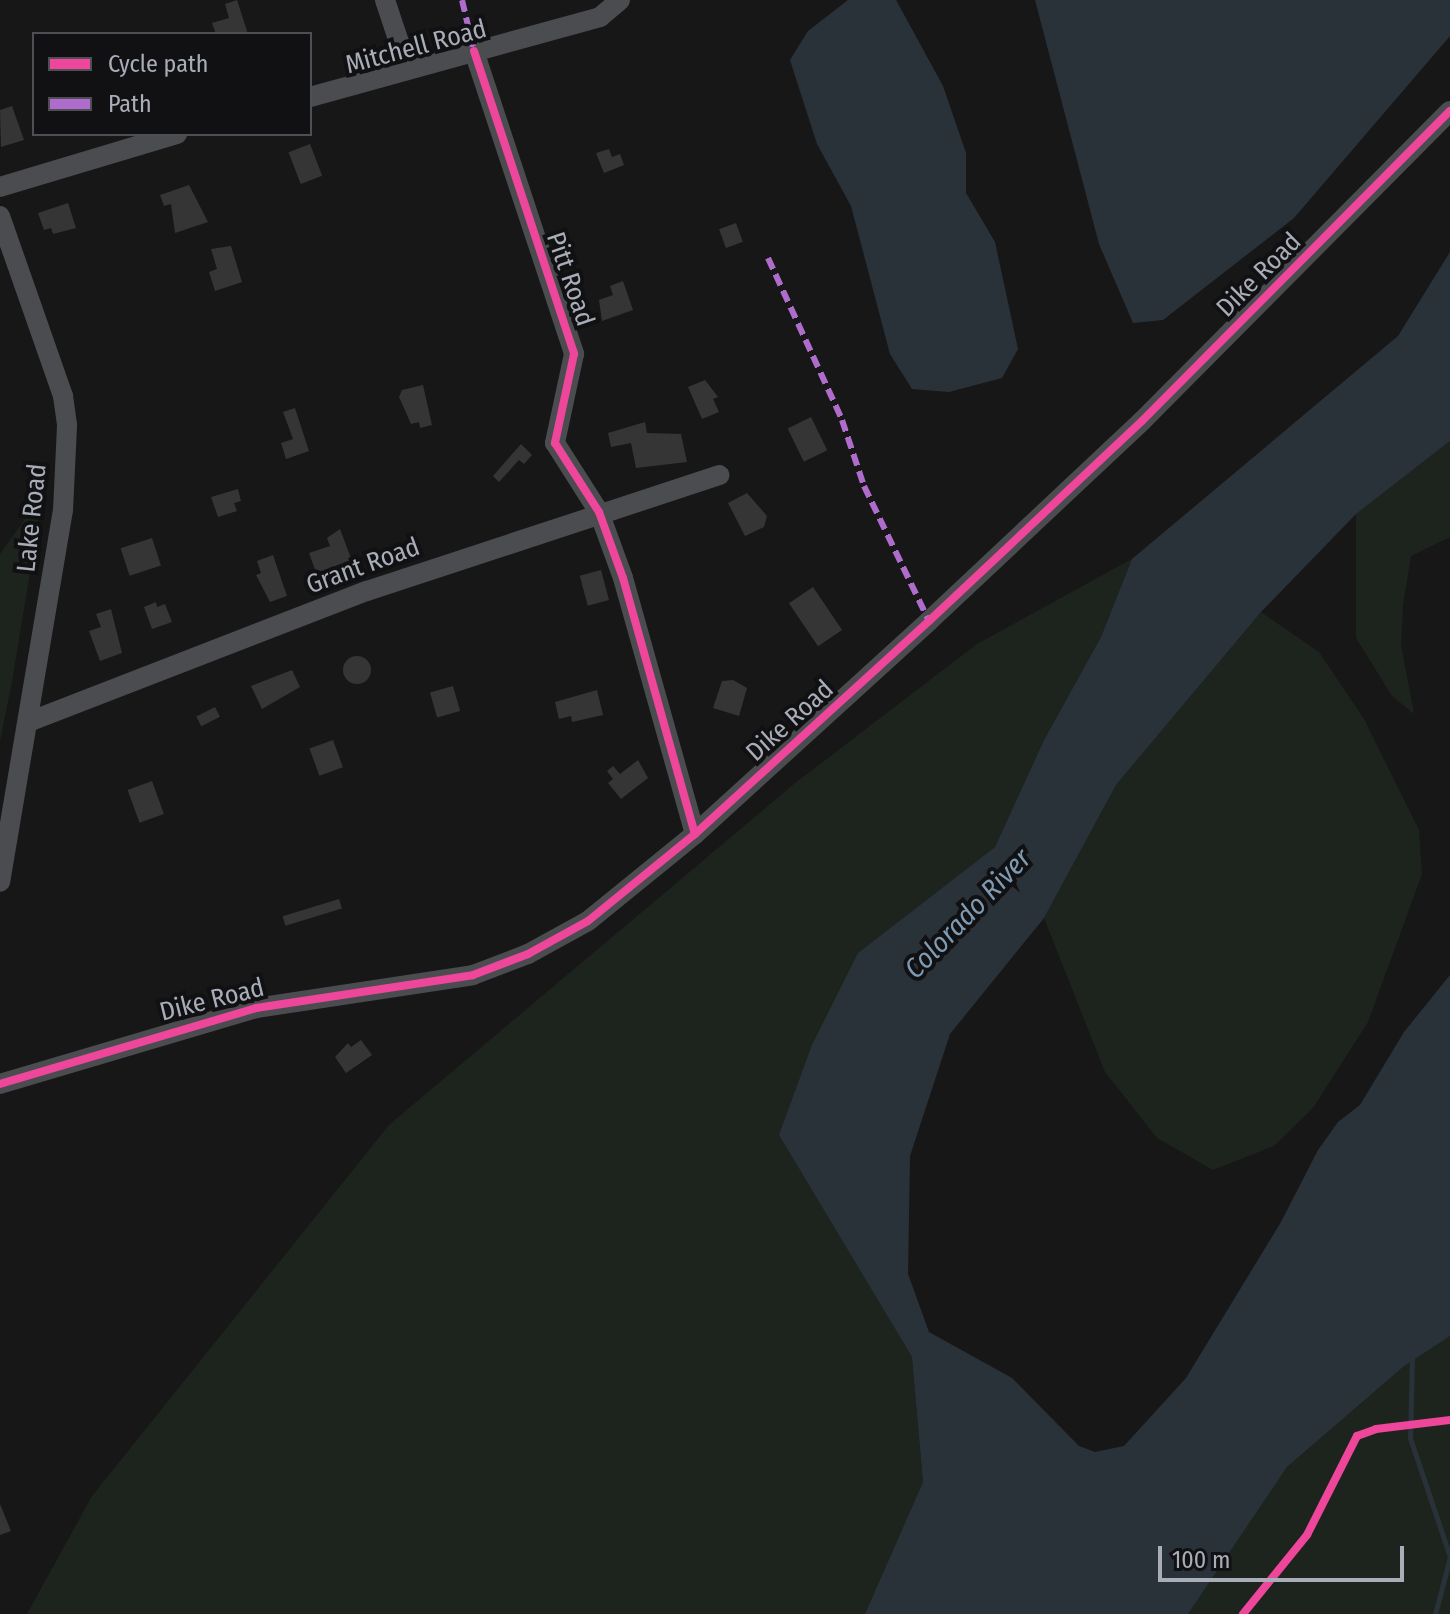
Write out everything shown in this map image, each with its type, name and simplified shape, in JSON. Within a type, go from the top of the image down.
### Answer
[{"type":"street","points":[[385,0],[408,69]]},
{"type":"street","name":"Mitchell Road","points":[[312,96],[600,17],[620,0]]},
{"type":"street","name":"Pitt Road","points":[[474,51],[574,354],[555,443],[599,512],[695,834]]},
{"type":"street","name":"Dike Road","points":[[0,1084],[256,1008],[440,981],[502,965],[588,921],[695,834],[1142,421],[1450,111]]},
{"type":"street","points":[[0,187],[170,136]]},
{"type":"street","name":"Lake Road","points":[[0,216],[63,396],[67,426],[63,510],[31,721],[0,882]]},
{"type":"street","name":"Grant Road","points":[[31,721],[367,591],[599,512],[719,475]]},
{"type":"shaded area","points":[[1450,441],[1450,537],[1411,556],[1403,605],[1401,645],[1414,714],[1392,696],[1356,638],[1356,514]]},
{"type":"shaded area","points":[[43,494],[12,682],[0,741],[0,554]]},
{"type":"shaded area","points":[[1132,559],[1101,637],[1044,740],[995,847],[858,953],[779,1135],[912,1357],[923,1482],[865,1614],[27,1614],[92,1496],[389,1125],[794,784],[977,644]]},
{"type":"shaded area","points":[[1261,612],[1319,652],[1364,719],[1419,830],[1422,874],[1368,1022],[1313,1108],[1274,1146],[1213,1170],[1157,1138],[1105,1072],[1044,918],[1116,785]]},
{"type":"shaded area","points":[[1450,1336],[1450,1614],[1188,1614],[1287,1467],[1403,1367]]},
{"type":"water","points":[[848,0],[896,0],[943,86],[966,153],[966,193],[995,242],[1018,349],[1002,378],[949,392],[912,389],[890,354],[851,206],[817,144],[790,60],[808,31]]},
{"type":"water","points":[[1035,0],[1450,0],[1450,36],[1294,218],[1163,320],[1133,323],[1099,244]]},
{"type":"water","name":"Colorado River","points":[[1450,252],[1450,441],[1356,514],[1261,612],[1116,785],[1044,918],[950,1034],[910,1156],[908,1274],[929,1332],[1012,1378],[1079,1446],[1095,1452],[1124,1446],[1186,1378],[1281,1222],[1318,1150],[1338,1122],[1360,1105],[1404,1032],[1450,975],[1450,1336],[1403,1367],[1287,1467],[1188,1614],[865,1614],[923,1482],[912,1357],[779,1135],[812,1045],[858,953],[995,847],[1044,740],[1101,637],[1132,559],[1398,336]]},
{"type":"building","points":[[237,0],[247,32],[215,32],[212,23],[229,18],[225,4]]},
{"type":"building","points":[[12,106],[24,140],[1,147],[0,110]]},
{"type":"building","points":[[310,144],[322,176],[301,184],[289,152]]},
{"type":"building","points":[[609,149],[612,157],[620,154],[624,165],[604,173],[596,153]]},
{"type":"building","points":[[189,185],[208,222],[175,233],[171,204],[164,206],[160,195]]},
{"type":"building","points":[[68,203],[76,228],[53,234],[51,228],[44,230],[38,213]]},
{"type":"building","points":[[736,223],[743,242],[726,248],[719,229]]},
{"type":"building","points":[[231,246],[242,282],[215,291],[209,272],[217,269],[211,249]]},
{"type":"building","points":[[623,281],[633,310],[602,321],[599,300],[613,295],[610,286]]},
{"type":"building","points":[[705,380],[718,397],[713,399],[719,412],[702,419],[688,387]]},
{"type":"building","points":[[423,385],[432,425],[420,428],[419,422],[411,424],[399,397],[402,390]]},
{"type":"building","points":[[295,408],[309,451],[286,459],[281,443],[293,439],[283,412]]},
{"type":"building","points":[[811,417],[827,450],[804,462],[788,428]]},
{"type":"building","points":[[645,422],[647,433],[681,434],[687,462],[636,468],[631,443],[611,447],[608,433]]},
{"type":"building","points":[[521,444],[532,455],[524,464],[519,460],[499,482],[493,476]]},
{"type":"building","points":[[238,489],[241,501],[234,503],[237,511],[218,517],[211,497]]},
{"type":"building","points":[[747,493],[767,516],[764,527],[745,536],[728,503]]},
{"type":"building","points":[[340,529],[355,569],[319,581],[309,553],[330,546],[327,538]]},
{"type":"building","points":[[152,538],[161,566],[130,576],[121,548]]},
{"type":"building","points":[[273,555],[287,596],[270,602],[256,575],[261,573],[257,561]]},
{"type":"building","points":[[601,570],[609,600],[588,606],[580,576]]},
{"type":"building","points":[[813,587],[842,630],[818,646],[789,603]]},
{"type":"building","points":[[156,602],[157,607],[165,604],[172,622],[152,629],[144,607]]},
{"type":"building","points":[[111,609],[122,653],[100,661],[89,631],[101,627],[96,614]]},
{"type":"building","points":[[357,656],[367,660],[371,670],[367,680],[357,684],[347,680],[343,670],[347,660]]},
{"type":"building","points":[[292,670],[300,687],[262,709],[251,686]]},
{"type":"building","points":[[733,680],[747,688],[739,716],[713,708],[722,681]]},
{"type":"building","points":[[453,686],[460,711],[437,718],[430,693]]},
{"type":"building","points":[[597,690],[603,715],[572,722],[571,716],[559,719],[555,702]]},
{"type":"building","points":[[215,707],[220,717],[201,726],[196,717]]},
{"type":"building","points":[[333,740],[343,767],[319,776],[310,749]]},
{"type":"building","points":[[638,760],[648,778],[621,799],[608,783],[613,779],[607,771],[613,766],[620,774]]},
{"type":"building","points":[[152,781],[164,814],[140,823],[128,790]]},
{"type":"building","points":[[339,899],[342,909],[286,926],[283,916]]},
{"type":"building","points":[[361,1040],[372,1055],[346,1073],[335,1057],[348,1043],[351,1047]]},
{"type":"building","points":[[0,1504],[11,1531],[0,1535]]},
{"type":"waterway","points":[[1412,1357],[1410,1438],[1450,1557],[1435,1614]]},
{"type":"marked path","points":[[462,0],[474,51]]},
{"type":"marked path","points":[[768,258],[842,420],[864,486],[929,621]]},
{"type":"cycle path","points":[[474,51],[574,354],[555,443],[599,512],[623,578],[695,834]]},
{"type":"cycle path","points":[[0,1084],[256,1008],[473,975],[528,954],[588,921],[695,834],[1142,421],[1450,111]]},
{"type":"cycle path","points":[[1243,1614],[1307,1535],[1357,1436],[1376,1429],[1450,1420]]}]
